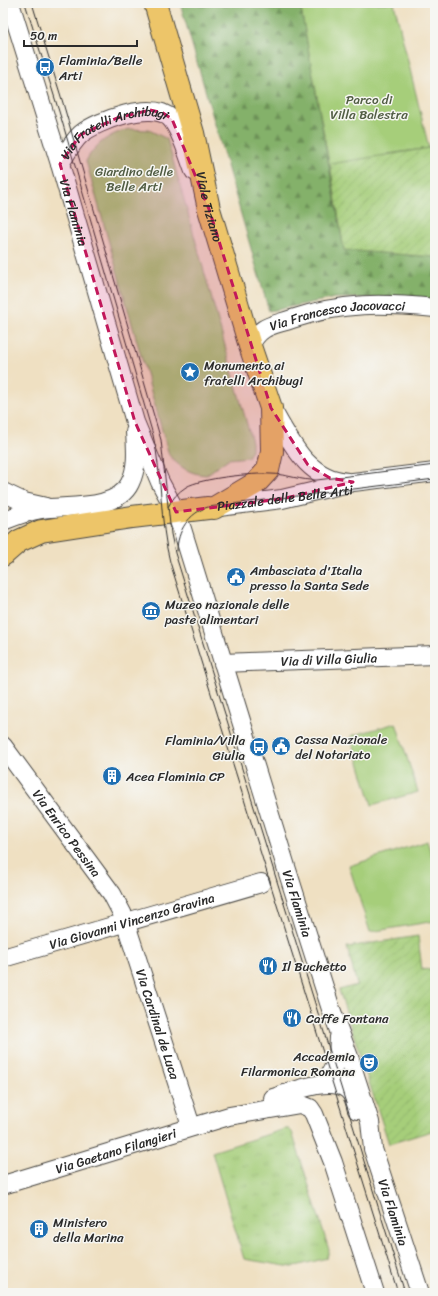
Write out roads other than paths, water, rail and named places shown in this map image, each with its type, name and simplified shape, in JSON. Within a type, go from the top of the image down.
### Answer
[{"type":"main road","name":"Viale Tiziano","points":[[155,3],[193,133],[209,209],[250,346],[271,408],[272,452],[268,470],[256,483],[211,508]]},
{"type":"main road","name":"Piazzale delle Belle Arti","points":[[56,518],[176,512],[211,508]]},
{"type":"main road","points":[[3,555],[15,544],[56,518]]},
{"type":"street","name":"Via Flaminia","points":[[10,3],[60,164],[135,422],[160,482],[176,512],[338,1031],[349,1057],[370,1122],[373,1149],[420,1293]]},
{"type":"street","name":"Via Fratelli Archibugi","points":[[60,164],[74,141],[87,130],[133,113],[158,111],[169,117],[176,128],[209,209]]},
{"type":"street","name":"Via Francesco Jacovacci","points":[[250,346],[262,329],[327,309],[364,304],[435,308]]},
{"type":"street","name":"Viale Tiziano","points":[[271,408],[296,450],[308,465],[330,478],[353,482]]},
{"type":"street","points":[[3,521],[33,511],[56,518],[117,498],[125,491],[130,483],[136,462],[135,422]]},
{"type":"street","name":"Piazzale delle Belle Arti","points":[[211,508],[282,499],[353,482],[435,472]]},
{"type":"street","points":[[3,492],[31,504],[56,518]]},
{"type":"street","name":"Via di Villa Giulia","points":[[223,663],[435,655]]},
{"type":"street","name":"Via Enrico Pessina","points":[[3,746],[112,894],[126,922]]},
{"type":"street","name":"Via Giovanni Vincenzo Gravina","points":[[3,958],[261,883]]},
{"type":"street","name":"Via Cardinal de Luca","points":[[126,922],[191,1126]]},
{"type":"street","points":[[325,1084],[338,1059],[340,1043],[338,1031]]},
{"type":"street","points":[[229,1116],[256,1104],[295,1091],[325,1084],[340,1085],[350,1092],[373,1149]]},
{"type":"street","points":[[295,1091],[309,1091],[317,1096],[333,1162],[374,1293]]},
{"type":"street","points":[[229,1116],[292,1104],[306,1106],[314,1114],[333,1162]]},
{"type":"street","name":"Via Gaetano Filangieri","points":[[3,1185],[191,1126],[229,1116]]},
{"type":"tram line","points":[[25,3],[62,121],[153,435],[158,467],[164,530],[170,562],[398,1293]]},
{"type":"tram line","points":[[32,3],[63,103],[161,440],[171,534],[175,553],[405,1293]]},
{"type":"tram line","points":[[168,507],[171,501],[186,487],[203,481],[240,475],[271,474],[317,480],[435,465]]},
{"type":"tram line","points":[[177,551],[179,537],[185,524],[195,514],[208,507],[435,479]]},
{"type":"place","name":"Flaminia/Belle Arti","points":[[45,67]]},
{"type":"place","name":"Monumento ai fratelli Archibugi","points":[[190,372]]},
{"type":"place","name":"Ambasciata d'Italia presso la Santa Sede","points":[[236,577]]},
{"type":"place","name":"Muzeo nazionale delle paste alimentari","points":[[151,611]]},
{"type":"place","name":"Cassa Nazionale del Notariato","points":[[281,746]]},
{"type":"place","name":"Flaminia/Villa Giulia","points":[[259,747]]},
{"type":"place","name":"Acea Flaminia CP","points":[[112,776]]},
{"type":"place","name":"Il Buchetto","points":[[268,966]]},
{"type":"place","name":"Caffe Fontana","points":[[292,1018]]},
{"type":"place","name":"Accademia Filarmonica Romana","points":[[369,1063]]},
{"type":"place","name":"Ministero della Marina","points":[[39,1229]]},
{"type":"park label","name":"Parco di Villa Balestra","points":[[369,106]]},
{"type":"park label","name":"Giardino delle Belle Arti","points":[[134,178]]}]
